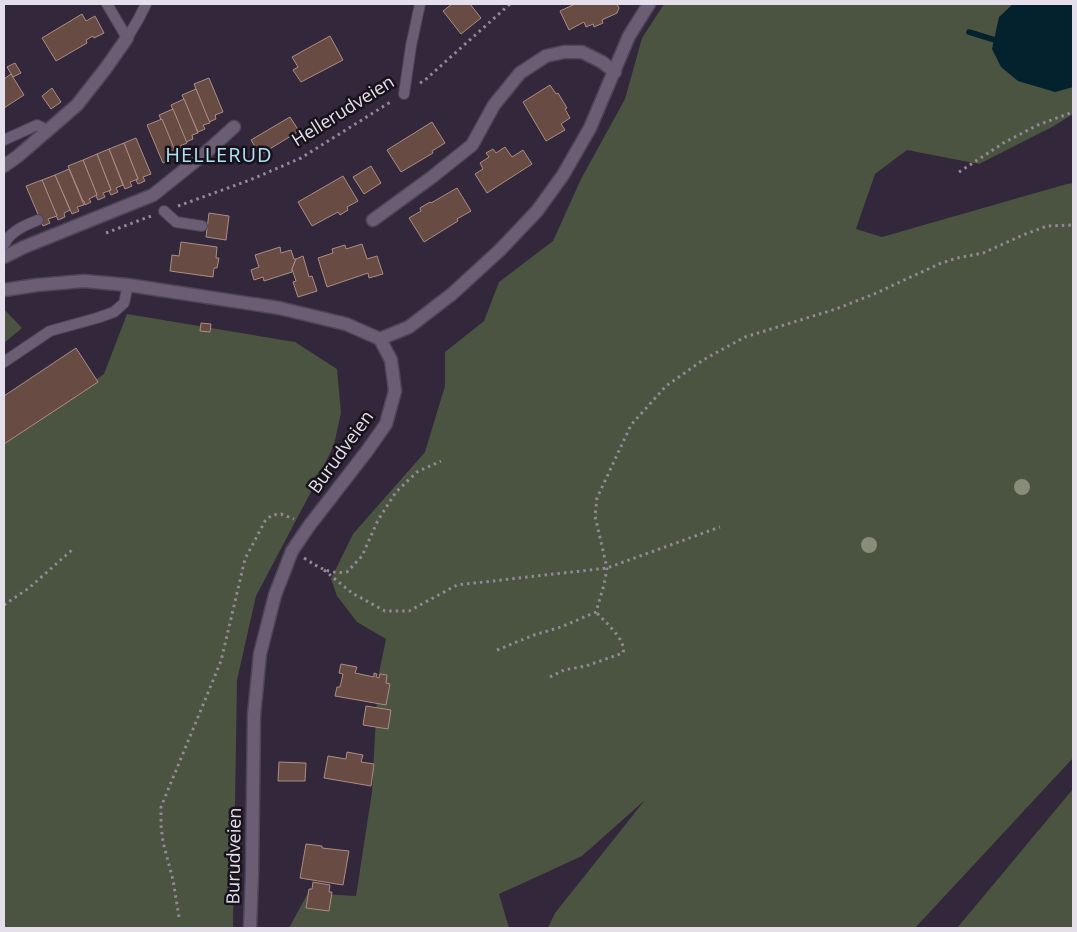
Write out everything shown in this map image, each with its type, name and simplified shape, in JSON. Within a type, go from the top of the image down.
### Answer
[{"type":"street","points":[[4,290],[84,281],[128,285],[279,308],[346,324],[380,339],[409,327],[452,294],[500,250],[537,211],[563,175],[590,128],[629,36],[649,4]]},
{"type":"street","points":[[4,166],[77,105],[127,38]]},
{"type":"street","points":[[372,220],[432,177],[472,144],[494,105],[520,73],[546,56],[564,52],[582,52],[602,62],[615,72]]},
{"type":"street","points":[[4,257],[153,194],[203,155],[234,127]]},
{"type":"street","name":"Burudveien","points":[[250,928],[254,715],[260,654],[275,595],[292,551],[386,424],[395,391],[391,360],[380,339]]},
{"type":"lane","points":[[106,4],[127,38],[146,4]]},
{"type":"lane","points":[[404,94],[410,46],[420,4]]},
{"type":"lane","points":[[4,140],[37,125],[48,130]]},
{"type":"lane","points":[[164,211],[176,222],[202,226]]},
{"type":"lane","points":[[4,245],[10,236],[20,228],[38,220]]},
{"type":"lane","points":[[4,362],[50,331],[114,312],[124,303],[128,285]]},
{"type":"path","name":"Hellerudveien","points":[[103,234],[250,180],[301,158],[426,80],[510,4]]},
{"type":"path","points":[[959,172],[1005,142],[1038,124],[1073,112]]},
{"type":"path","points":[[497,650],[534,635],[561,628],[596,612],[604,585],[606,568],[595,516],[597,498],[632,425],[666,386],[703,360],[745,338],[836,309],[939,264],[983,253],[1047,226],[1073,225]]},
{"type":"path","points":[[324,570],[337,573],[347,572],[362,556],[378,520],[396,492],[417,472],[441,461]]},
{"type":"path","points":[[179,916],[161,825],[162,807],[221,661],[245,559],[258,533],[265,521],[272,515],[281,514],[309,526]]},
{"type":"path","points":[[292,551],[324,570],[352,593],[385,611],[409,610],[457,585],[606,568],[720,527]]},
{"type":"path","points":[[4,605],[29,588],[72,549]]},
{"type":"path","points":[[550,677],[564,670],[586,666],[623,653],[623,645],[617,635],[596,612]]},
{"type":"green space","points":[[664,4],[1073,4],[1073,114],[1054,126],[979,164],[907,150],[875,174],[856,229],[882,237],[1073,183],[1073,758],[915,928],[548,928],[555,913],[645,800],[582,856],[499,894],[509,928],[289,928],[308,893],[356,896],[372,792],[378,678],[386,639],[357,622],[337,596],[331,579],[353,534],[425,452],[445,386],[445,352],[484,321],[499,282],[553,241],[581,179],[625,99],[642,38]]},
{"type":"green space","points":[[4,309],[22,328],[4,343]]},
{"type":"green space","points":[[127,314],[295,342],[337,369],[341,413],[334,445],[256,596],[237,680],[233,928],[4,928],[4,443],[104,374]]},
{"type":"green space","points":[[1073,789],[1073,928],[957,928]]},
{"type":"water","points":[[1013,4],[1073,4],[1073,87],[1055,92],[1018,81],[1001,67],[992,49],[999,17]]},
{"type":"building","points":[[452,4],[470,4],[481,18],[461,34],[443,11]]},
{"type":"building","points":[[575,4],[617,4],[619,8],[617,13],[602,20],[603,23],[594,27],[593,24],[586,27],[584,22],[569,30],[560,11]]},
{"type":"building","points":[[82,14],[86,21],[95,16],[104,33],[86,40],[87,43],[56,61],[42,38]]},
{"type":"building","points":[[330,36],[343,60],[301,82],[293,70],[298,67],[292,57]]},
{"type":"building","points":[[15,63],[21,73],[13,77],[7,67]]},
{"type":"building","points":[[11,74],[24,95],[4,108],[4,79]]},
{"type":"building","points":[[209,78],[223,112],[215,115],[216,119],[209,122],[194,84]]},
{"type":"building","points":[[550,85],[556,94],[558,93],[567,108],[565,109],[570,118],[561,124],[565,130],[546,141],[523,102]]},
{"type":"building","points":[[52,88],[61,102],[51,109],[42,96]]},
{"type":"building","points":[[196,89],[210,123],[203,125],[205,129],[198,132],[182,95]]},
{"type":"building","points":[[184,99],[198,133],[192,135],[193,139],[186,142],[171,105]]},
{"type":"building","points":[[173,109],[187,143],[180,146],[182,150],[175,153],[159,115]]},
{"type":"building","points":[[290,117],[299,131],[260,155],[251,140]]},
{"type":"building","points":[[162,119],[176,153],[169,156],[170,160],[163,163],[147,125]]},
{"type":"building","points":[[432,122],[445,143],[432,151],[433,153],[401,172],[387,150]]},
{"type":"building","points":[[136,138],[151,174],[143,177],[145,181],[138,184],[136,180],[138,179],[124,143]]},
{"type":"building","points":[[124,143],[138,179],[130,182],[132,186],[125,189],[109,149]]},
{"type":"building","points":[[505,147],[512,157],[523,150],[532,164],[487,193],[475,174],[483,169],[480,163],[489,157],[486,153],[493,149],[496,153]]},
{"type":"building","points":[[109,149],[123,185],[116,188],[118,192],[111,195],[109,191],[111,190],[97,154]]},
{"type":"building","points":[[97,154],[111,190],[103,193],[105,197],[98,200],[83,160]]},
{"type":"building","points":[[83,160],[97,195],[89,199],[91,202],[85,205],[68,166]]},
{"type":"building","points":[[371,166],[381,183],[364,194],[353,177]]},
{"type":"building","points":[[69,169],[84,205],[77,207],[79,211],[72,214],[55,175]]},
{"type":"building","points":[[55,175],[70,210],[64,213],[65,217],[58,220],[42,180]]},
{"type":"building","points":[[343,176],[358,201],[347,207],[348,210],[340,215],[338,212],[312,226],[298,202]]},
{"type":"building","points":[[42,180],[57,216],[48,219],[50,223],[43,226],[26,186]]},
{"type":"building","points":[[457,188],[471,211],[424,242],[409,218],[421,211],[420,208]]},
{"type":"building","points":[[209,213],[229,216],[226,240],[206,237]]},
{"type":"building","points":[[181,242],[217,247],[216,258],[219,258],[217,268],[214,268],[213,277],[170,271],[172,255],[179,256]]},
{"type":"building","points":[[362,244],[367,259],[377,256],[383,274],[369,278],[368,273],[327,287],[318,258],[333,253],[332,249],[345,245],[346,249]]},
{"type":"building","points":[[280,247],[281,253],[291,250],[294,259],[296,259],[292,272],[264,281],[263,277],[254,280],[251,270],[259,267],[255,255]]},
{"type":"building","points":[[303,256],[309,277],[312,276],[317,291],[298,297],[293,282],[296,281],[292,269],[296,259]]},
{"type":"building","points":[[201,323],[211,324],[210,332],[200,331]]},
{"type":"building","points":[[76,348],[98,382],[4,444],[4,396]]},
{"type":"building","points":[[341,664],[357,667],[355,673],[374,677],[374,673],[379,678],[380,674],[387,675],[386,683],[390,684],[386,705],[335,696],[337,687],[340,687],[343,674],[339,673]]},
{"type":"building","points":[[366,706],[391,710],[388,729],[363,725]]},
{"type":"building","points":[[347,752],[363,755],[361,762],[374,764],[371,786],[324,778],[328,756],[346,759]]},
{"type":"building","points":[[279,762],[306,763],[305,781],[278,781]]},
{"type":"building","points":[[306,844],[349,851],[343,885],[300,878]]},
{"type":"building","points":[[313,882],[330,885],[329,892],[332,892],[329,911],[306,908],[309,889],[312,889]]},
{"type":"waterway","points":[[969,32],[995,40]]},
{"type":"district","name":"HELLERUD","points":[[219,155]]}]
